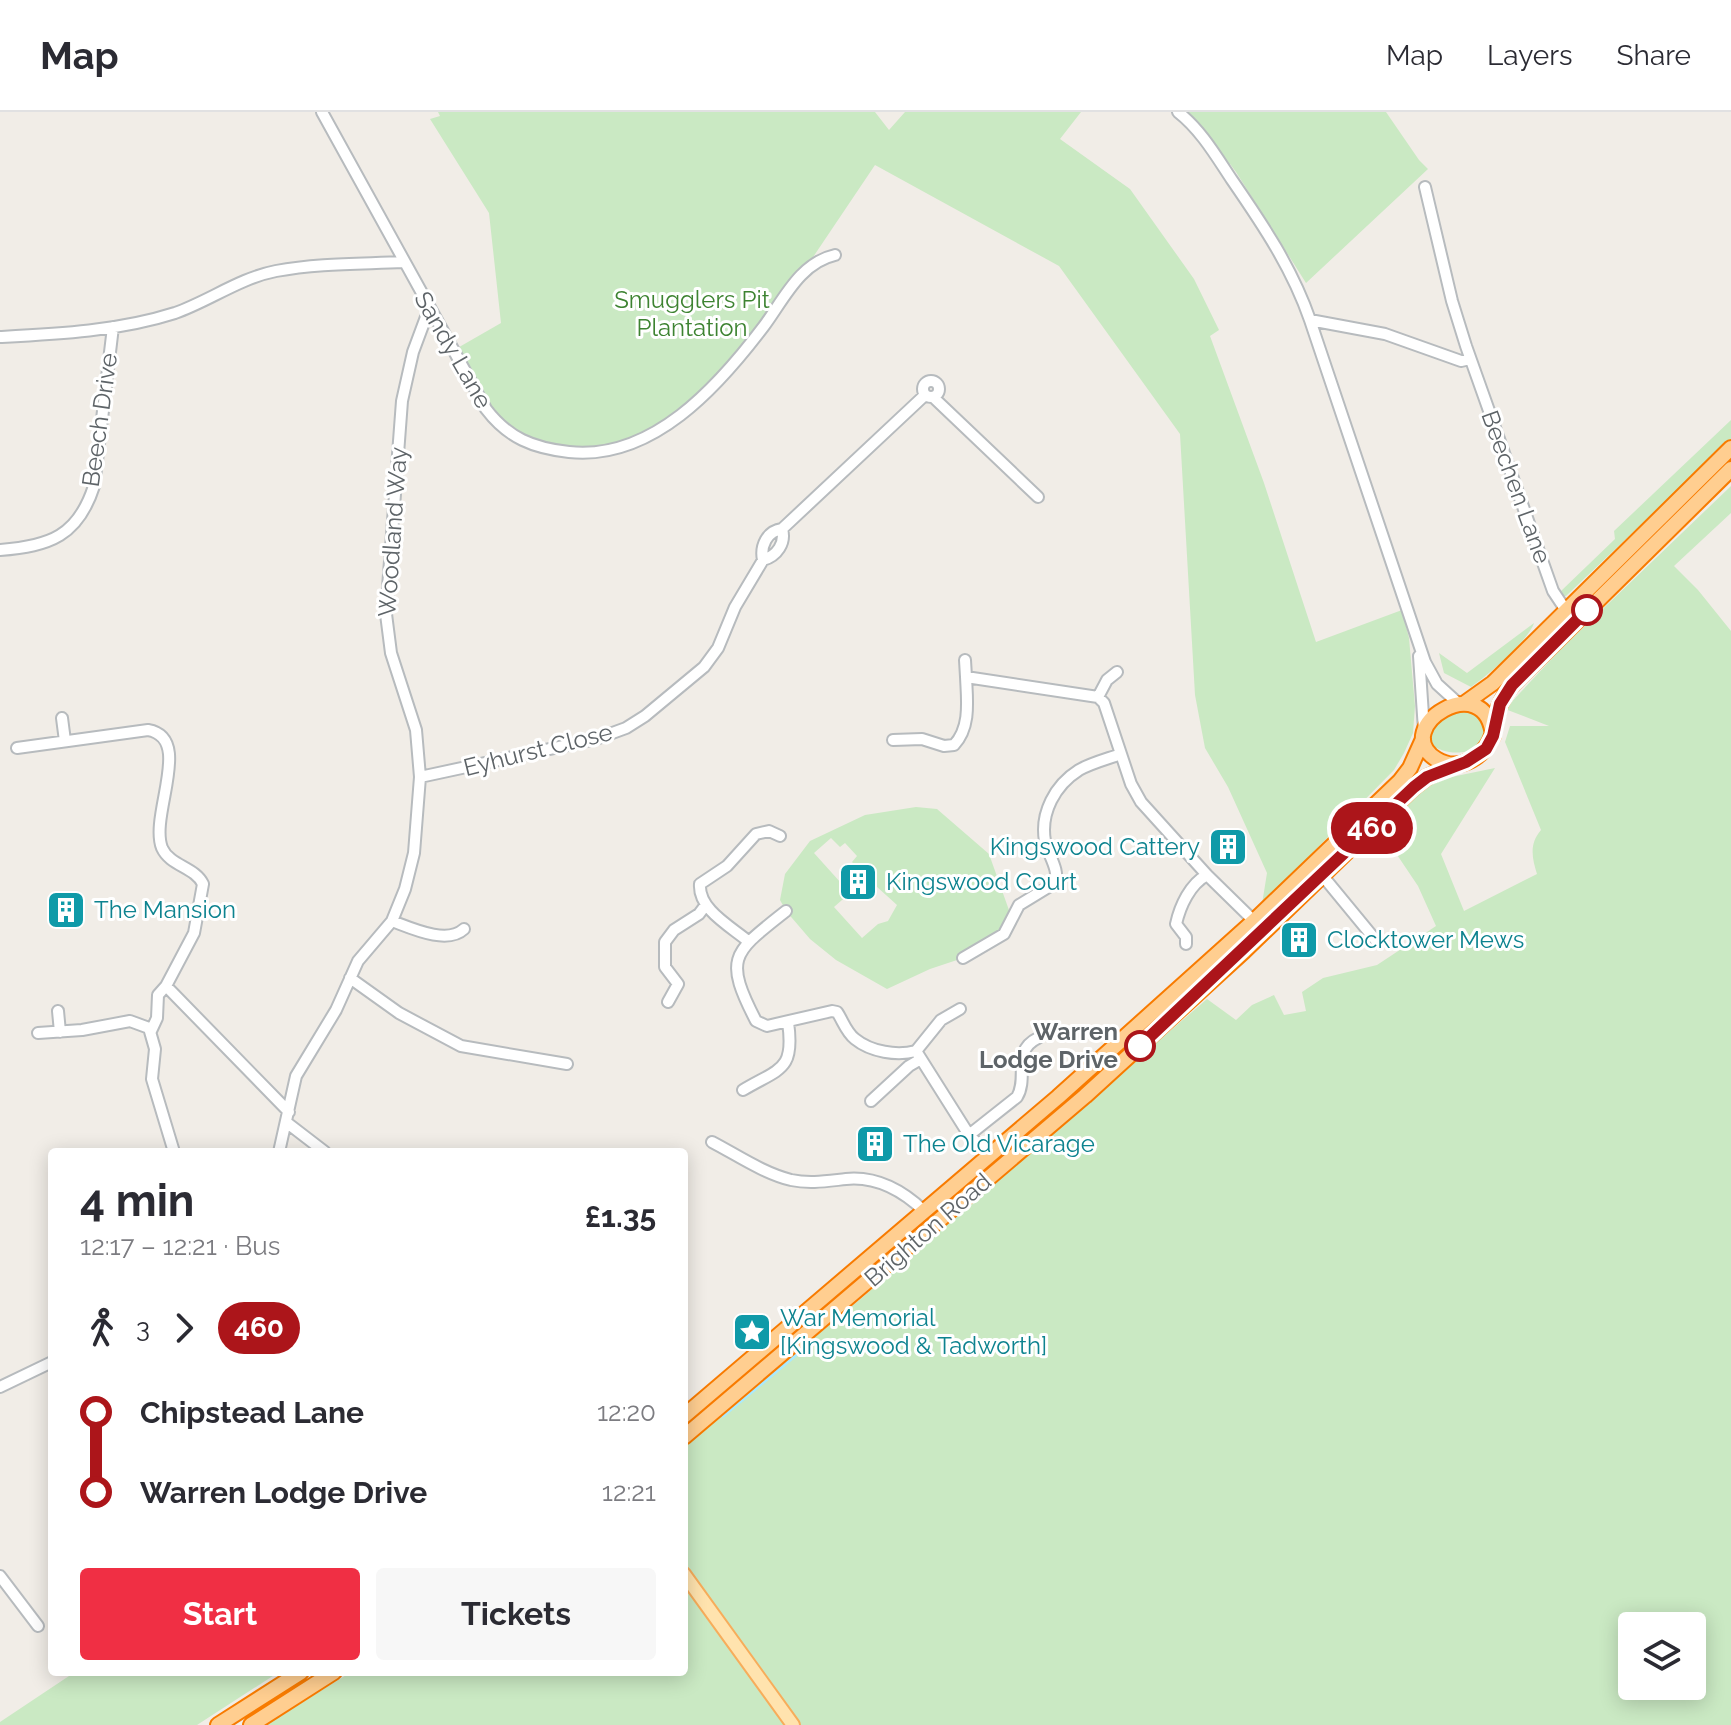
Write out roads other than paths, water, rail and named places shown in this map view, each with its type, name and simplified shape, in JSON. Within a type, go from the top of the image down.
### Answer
[{"type":"highway","points":[[1731,448],[1493,683],[1462,704],[1436,714],[1423,734],[1433,757],[1455,765],[1481,754],[1493,736],[1500,704],[1512,685],[1731,469]]},
{"type":"highway","points":[[1462,704],[1484,714],[1491,724],[1493,736]]},
{"type":"highway","name":"Brighton Road","points":[[688,1413],[994,1152],[1254,921],[1400,781],[1410,768],[1423,734]]},
{"type":"highway","name":"Brighton Road","points":[[688,1434],[1085,1096],[1244,951],[1420,782],[1455,765]]},
{"type":"highway","points":[[218,1725],[295,1676]]},
{"type":"highway","points":[[251,1725],[328,1676]]},
{"type":"main road","points":[[688,1580],[793,1725]]},
{"type":"street","name":"Sandy Lane","points":[[322,112],[486,409],[515,438],[543,449],[578,453],[617,450],[661,430],[721,378],[801,275],[811,265],[835,255]]},
{"type":"street","points":[[1178,112],[1199,133],[1275,243],[1290,270],[1310,320],[1418,643],[1434,679],[1462,704]]},
{"type":"street","name":"Beechen Lane","points":[[1425,187],[1452,301],[1470,359],[1553,591],[1567,612]]},
{"type":"street","points":[[0,337],[113,327],[195,306],[245,280],[274,271],[403,262]]},
{"type":"street","name":"Woodland Way","points":[[280,1148],[296,1076],[336,1010],[363,954],[392,921],[405,889],[414,853],[420,777],[416,730],[391,653],[386,614],[402,401],[413,352],[429,309]]},
{"type":"street","points":[[1310,320],[1385,334],[1461,361],[1470,359]]},
{"type":"street","name":"Beech Drive","points":[[0,550],[57,537],[74,526],[86,508],[94,486],[113,327]]},
{"type":"street","name":"Eyhurst Close","points":[[420,777],[596,739],[636,722],[712,658],[735,607],[763,560],[762,551],[768,536],[782,529],[929,396],[1038,497]]},
{"type":"street","points":[[1418,643],[1423,734]]},
{"type":"street","points":[[893,740],[922,739],[944,746],[954,745],[961,738],[967,713],[965,660]]},
{"type":"street","points":[[1098,697],[1107,680],[1117,672]]},
{"type":"street","points":[[966,677],[1098,697],[1104,703],[1141,802],[1207,875],[1254,921]]},
{"type":"street","points":[[62,718],[65,741]]},
{"type":"street","points":[[17,748],[148,730],[157,731],[166,738],[170,747],[171,759],[159,821],[163,849],[169,858],[200,878],[203,884],[194,933],[158,995],[157,1018],[151,1031],[155,1049],[152,1079],[173,1148]]},
{"type":"street","points":[[963,958],[1004,934],[1019,905],[1055,883],[1057,876],[1045,842],[1044,828],[1047,809],[1057,790],[1079,770],[1121,754]]},
{"type":"street","points":[[748,941],[705,906],[699,888],[702,880],[727,866],[756,834],[769,831],[780,836]]},
{"type":"street","points":[[1186,944],[1186,937],[1176,924],[1180,906],[1200,879],[1207,875]]},
{"type":"street","points":[[1322,875],[1378,943]]},
{"type":"street","points":[[668,1002],[678,984],[665,967],[665,942],[674,930],[699,914],[705,906]]},
{"type":"street","points":[[786,911],[748,941],[739,954],[736,974],[753,1017],[763,1026],[837,1012],[845,1028],[860,1043],[882,1052],[919,1055]]},
{"type":"street","points":[[392,921],[443,935],[453,936],[464,929]]},
{"type":"street","points":[[350,978],[399,1013],[461,1046],[567,1064]]},
{"type":"street","points":[[166,986],[321,1148]]},
{"type":"street","points":[[871,1101],[919,1055],[941,1020],[960,1009]]},
{"type":"street","points":[[58,1011],[60,1032]]},
{"type":"street","points":[[38,1033],[130,1021],[151,1031]]},
{"type":"street","points":[[743,1090],[777,1071],[787,1061],[791,1047],[788,1022]]},
{"type":"street","points":[[969,1135],[1017,1097],[1021,1088],[1023,1052],[1038,1038]]},
{"type":"street","points":[[919,1055],[969,1135],[980,1146],[994,1152]]},
{"type":"street","points":[[712,1142],[770,1173],[790,1180],[811,1183],[856,1179],[880,1183],[909,1197],[924,1211]]},
{"type":"street","points":[[0,1387],[48,1364]]},
{"type":"street","points":[[0,1576],[38,1626]]},
{"type":"waterway","points":[[723,1416],[814,1340]]},
{"type":"place","name":"Kingswood Cattery","points":[[1228,847]]},
{"type":"place","name":"Kingswood Court","points":[[858,882]]},
{"type":"place","name":"The Mansion","points":[[66,910]]},
{"type":"place","name":"Clocktower Mews","points":[[1299,940]]},
{"type":"place","name":"Warren Lodge Drive","points":[[1140,1046]]},
{"type":"place","name":"The Old Vicarage","points":[[875,1144]]},
{"type":"place","name":"War Memorial [Kingswood & Tadworth]","points":[[752,1332]]},
{"type":"park label","name":"Smugglers Pit Plantation","points":[[692,314]]}]
